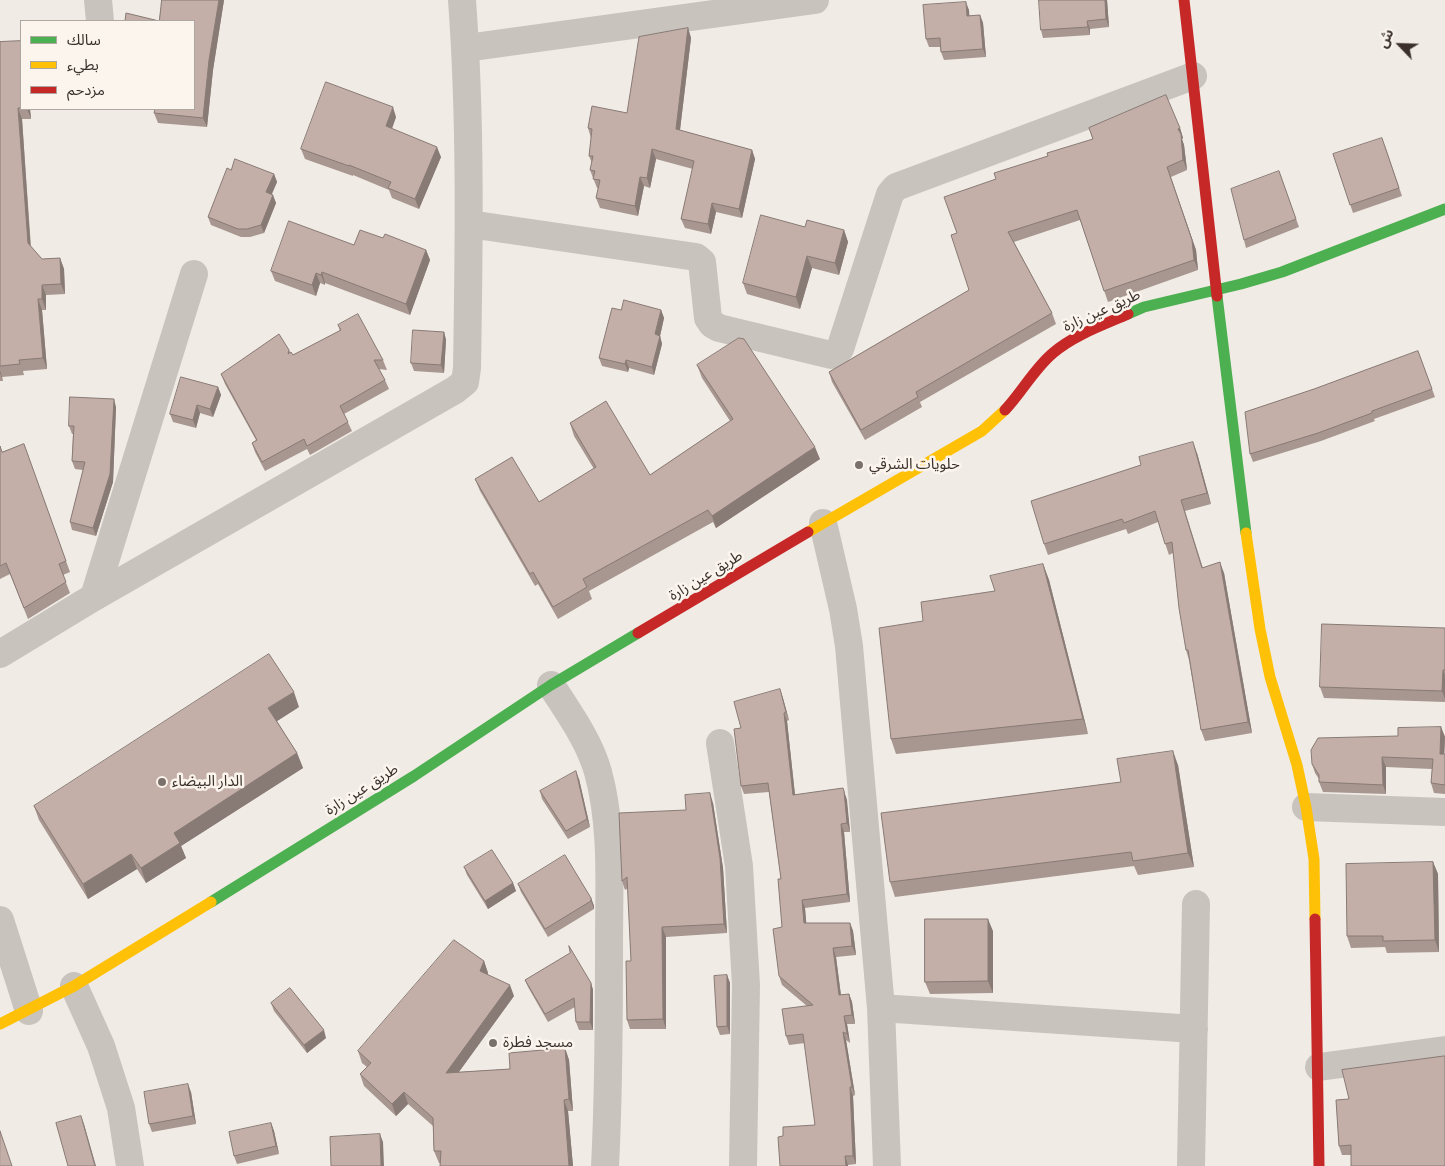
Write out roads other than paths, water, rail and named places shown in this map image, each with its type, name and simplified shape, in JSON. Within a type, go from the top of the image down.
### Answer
[{"type":"main road","points":[[1184,0],[1216,289],[1250,569],[1270,677],[1296,765],[1306,807],[1314,859],[1319,1166]]},
{"type":"main road","name":"طريق عين زارة","points":[[0,1024],[74,986],[414,776],[550,685],[823,522],[982,430],[999,417],[1014,401],[1041,365],[1065,344],[1079,336],[1144,307],[1241,284],[1282,272],[1445,209]]},
{"type":"street","points":[[98,0],[100,20]]},
{"type":"street","points":[[0,654],[455,390],[465,382],[467,368],[469,224],[466,48],[462,0]]},
{"type":"street","points":[[466,48],[815,0]]},
{"type":"street","points":[[469,224],[696,257],[702,262],[708,318],[712,324],[719,328],[831,355],[840,349],[890,194],[896,187],[1193,76]]},
{"type":"street","points":[[94,598],[194,274]]},
{"type":"street","points":[[823,522],[849,646],[881,1008],[886,1166]]},
{"type":"street","points":[[550,685],[584,738],[598,770],[606,810],[609,854],[608,1104],[605,1166]]},
{"type":"street","points":[[720,743],[739,866],[746,985],[743,1166]]},
{"type":"street","points":[[1306,807],[1445,812]]},
{"type":"street","points":[[1191,1166],[1196,904]]},
{"type":"street","points":[[0,920],[29,1010]]},
{"type":"street","points":[[74,986],[104,1054],[121,1108],[130,1166]]},
{"type":"street","points":[[881,1008],[1194,1029]]},
{"type":"street","points":[[1318,1067],[1445,1050]]},
{"type":"place","name":"حلويات الشرقي","points":[[859,465]]},
{"type":"place","name":"الدار البيضاء","points":[[162,782]]},
{"type":"place","name":"مسجد فطرة","points":[[493,1043]]}]
